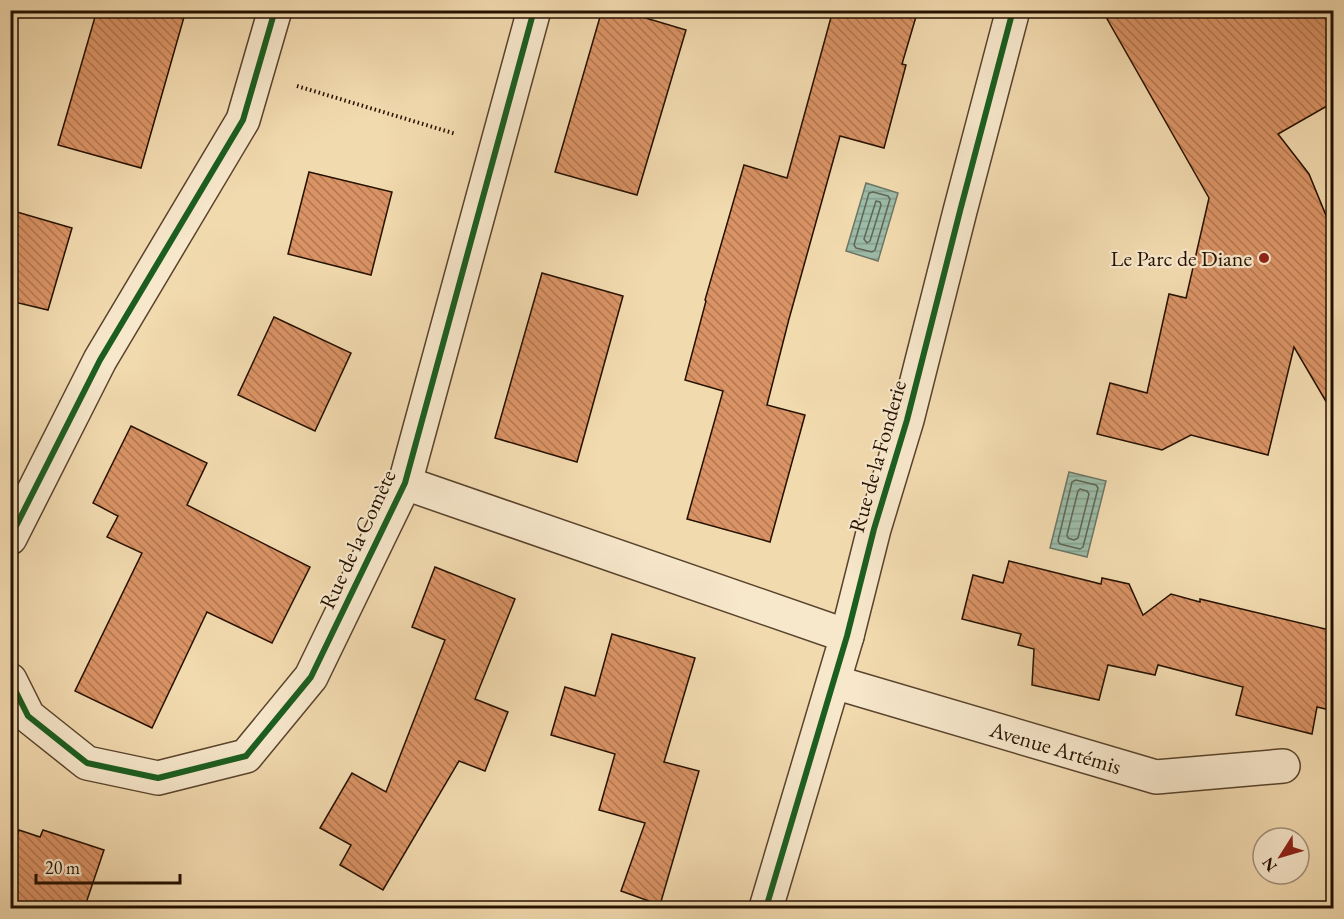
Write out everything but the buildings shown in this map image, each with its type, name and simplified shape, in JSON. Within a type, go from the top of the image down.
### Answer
[{"type":"street","points":[[10,538],[100,360],[243,120],[275,10]]},
{"type":"street","name":"Rue de la Comète","points":[[10,680],[28,716],[87,763],[158,778],[246,756],[311,677],[405,483],[534,10]]},
{"type":"street","name":"Rue de la Fonderie","points":[[766,909],[848,636],[874,529],[907,420],[1014,10]]},
{"type":"street","name":"Rue de la Comète","points":[[405,483],[848,636]]},
{"type":"street","name":"Avenue Artémis","points":[[834,682],[1156,777],[1283,766]]},
{"type":"path","points":[[257,73],[497,146]]},
{"type":"water","points":[[866,183],[898,193],[878,261],[846,251]]},
{"type":"water","points":[[1069,472],[1106,481],[1087,557],[1050,548]]},
{"type":"cycle path","points":[[10,538],[100,360],[243,120],[275,10]]},
{"type":"cycle path","points":[[10,680],[28,716],[87,763],[158,778],[246,756],[311,677],[405,483],[534,10]]},
{"type":"cycle path","points":[[766,908],[847,636],[874,529],[907,420],[1013,10]]},
{"type":"place","name":"Le Parc de Diane","points":[[1264,258]]}]
